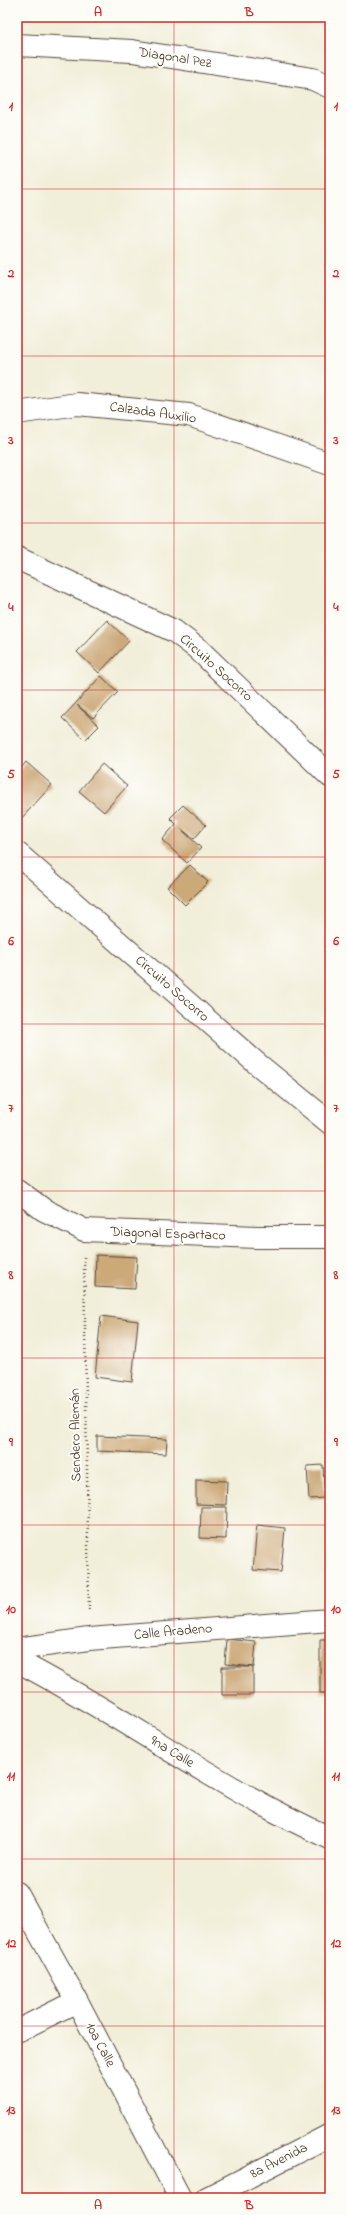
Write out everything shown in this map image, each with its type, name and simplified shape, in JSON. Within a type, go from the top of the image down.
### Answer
[{"type":"street","name":"Diagonal Pez","points":[[17,45],[132,51],[313,79],[330,87]]},
{"type":"street","name":"Calzada Auxilio","points":[[17,413],[77,404],[189,415],[330,464]]},
{"type":"street","name":"Circuito Socorro","points":[[17,558],[174,631],[198,649],[330,776]]},
{"type":"street","name":"Circuito Socorro","points":[[17,853],[255,1062],[330,1124]]},
{"type":"street","name":"Diagonal Espartaco","points":[[17,1190],[44,1210],[84,1230],[257,1237],[330,1237]]},
{"type":"street","name":"Calle Aradeno","points":[[17,1649],[89,1639],[330,1620]]},
{"type":"street","name":"9na Calle","points":[[17,1661],[58,1683],[245,1796],[330,1838]]},
{"type":"street","name":"10a Calle","points":[[17,1893],[77,2001],[180,2198]]},
{"type":"street","points":[[17,2031],[77,2001]]},
{"type":"street","name":"8a Avenida","points":[[208,2198],[330,2135]]},
{"type":"path","name":"Sendero Alemán","points":[[84,1230],[89,1639]]},
{"type":"building","points":[[107,620],[129,641],[99,673],[77,652]]},
{"type":"building","points":[[101,676],[118,692],[93,718],[77,705],[99,726],[85,740],[62,718]]},
{"type":"building","points":[[26,762],[52,785],[20,820],[17,817],[17,773]]},
{"type":"building","points":[[102,764],[127,786],[104,812],[79,791]]},
{"type":"building","points":[[183,805],[206,825],[194,839],[180,828],[201,848],[187,863],[162,840],[176,824],[170,818]]},
{"type":"building","points":[[190,865],[208,882],[185,905],[167,887]]},
{"type":"building","points":[[96,1255],[137,1257],[135,1289],[95,1287]]},
{"type":"building","points":[[101,1316],[138,1321],[132,1382],[95,1377]]},
{"type":"building","points":[[97,1436],[167,1439],[166,1454],[97,1451]]},
{"type":"building","points":[[323,1465],[325,1498],[309,1499],[307,1466]]},
{"type":"building","points":[[196,1480],[227,1481],[226,1505],[196,1504]]},
{"type":"building","points":[[201,1507],[227,1507],[226,1539],[200,1538]]},
{"type":"building","points":[[257,1525],[285,1528],[281,1572],[253,1570]]},
{"type":"building","points":[[227,1639],[256,1642],[254,1667],[225,1664]]},
{"type":"building","points":[[320,1640],[330,1640],[330,1693],[320,1693]]},
{"type":"building","points":[[222,1667],[253,1667],[253,1695],[222,1695]]}]
